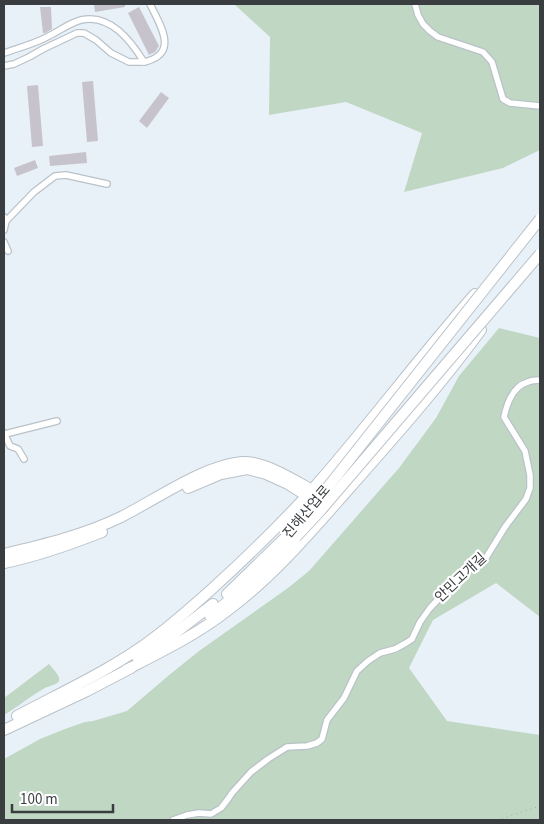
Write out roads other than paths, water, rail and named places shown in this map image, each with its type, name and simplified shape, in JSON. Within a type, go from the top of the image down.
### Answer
[{"type":"highway","name":"진해산업로","points":[[4,730],[87,691],[170,646],[223,606],[265,570],[540,219]]},
{"type":"highway","points":[[17,716],[128,656],[154,638],[257,548],[309,493],[440,333],[526,237]]},
{"type":"highway","name":"진해산업로","points":[[294,534],[540,254]]},
{"type":"highway","points":[[223,606],[252,592],[309,534],[422,406],[463,354],[506,294]]},
{"type":"highway","points":[[4,554],[35,547],[102,526],[198,476],[225,465],[243,462],[263,465],[309,493],[321,504],[334,506]]},
{"type":"highway","points":[[4,563],[59,549],[103,532],[194,485],[221,474],[247,468],[291,482],[304,482],[313,481],[325,474]]},
{"type":"highway","points":[[289,515],[295,493],[291,482]]},
{"type":"highway","name":"진해산업로","points":[[4,723],[85,685],[203,621]]},
{"type":"street","points":[[4,66],[14,64],[77,33],[84,33],[96,40],[111,53],[129,62],[151,60],[163,51],[166,40],[161,24],[150,4]]},
{"type":"street","points":[[415,4],[423,24],[438,37],[483,52],[492,62],[503,99],[510,103],[540,106]]},
{"type":"street","points":[[4,53],[38,42],[81,20],[93,19],[104,22],[121,32],[136,48],[144,62]]},
{"type":"street","points":[[4,230],[5,219],[34,192],[55,176],[66,175],[107,184]]},
{"type":"street","points":[[4,242],[8,251]]},
{"type":"street","name":"안민고개길","points":[[173,820],[199,813],[212,814],[221,808],[252,772],[268,759],[288,747],[307,746],[317,743],[322,739],[327,720],[344,698],[357,671],[380,653],[395,649],[412,639],[420,622],[430,608],[462,574],[484,561],[526,499],[530,488],[530,475],[524,451],[504,417],[506,408],[516,389],[526,382],[540,380]]},
{"type":"street","points":[[24,459],[18,449],[10,446],[4,434],[57,421]]}]
